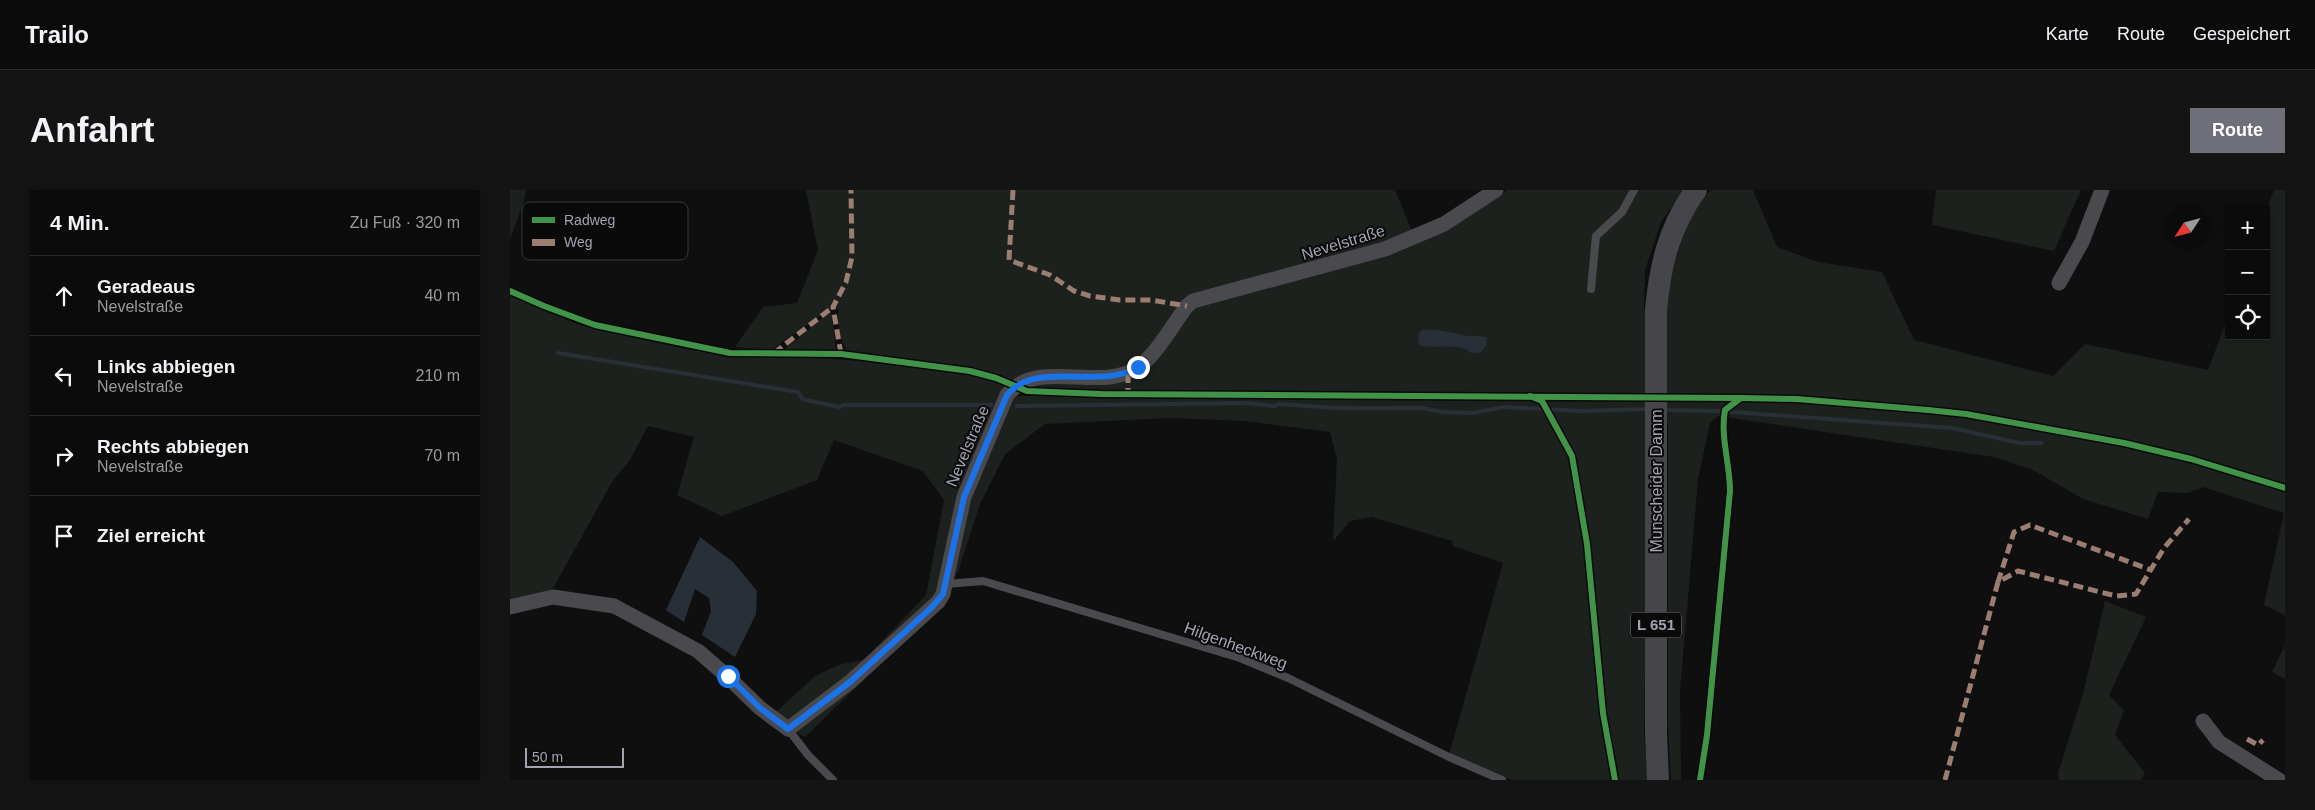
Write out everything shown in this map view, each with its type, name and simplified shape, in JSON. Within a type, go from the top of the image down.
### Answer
[{"type":"main road","name":"Munscheider Damm","points":[[1658,780],[1656,734],[1656,310],[1664,254],[1678,218],[1696,190]]},
{"type":"street","name":"Nevelstraße","points":[[788,729],[850,682],[938,602],[946,584],[964,497],[1007,395],[1015,386],[1033,378],[1108,378],[1128,373],[1148,358],[1193,300],[1385,249],[1444,224],[1496,190]]},
{"type":"street","points":[[2059,283],[2082,242],[2102,190]]},
{"type":"street","points":[[510,606],[552,596],[614,606],[698,652],[728,676],[760,708],[788,729]]},
{"type":"street","points":[[2204,721],[2219,742],[2279,780]]},
{"type":"lane","points":[[1591,289],[1596,236],[1622,212],[1634,190]]},
{"type":"lane","name":"Hilgenheckweg","points":[[946,584],[983,581],[1240,658],[1288,678],[1449,757],[1502,780]]},
{"type":"lane","points":[[788,729],[808,755],[833,780]]},
{"type":"shaded area","points":[[510,190],[526,190],[524,201],[522,202],[510,239]]},
{"type":"shaded area","points":[[806,190],[1395,190],[1412,231],[1385,246],[1237,287],[1190,297],[1182,303],[1179,313],[1142,362],[1148,362],[1196,302],[1386,252],[1465,216],[1507,190],[1683,190],[1661,222],[1645,270],[1644,310],[1667,310],[1668,288],[1685,226],[1707,194],[1711,190],[1753,190],[1777,247],[1818,262],[1882,272],[1914,340],[2053,376],[2085,344],[2208,370],[2225,325],[2225,340],[2270,340],[2270,205],[2268,205],[2274,190],[2285,190],[2285,615],[2264,605],[2284,513],[2203,487],[2188,493],[2158,492],[2148,519],[2083,499],[2033,470],[1994,457],[1718,416],[1710,423],[1698,479],[1680,692],[1681,780],[1671,780],[1668,725],[1668,423],[1645,423],[1645,470],[1648,475],[1644,737],[1648,780],[1512,780],[1449,755],[1503,563],[1453,546],[1452,541],[1372,517],[1350,521],[1333,541],[1337,459],[1330,432],[1246,421],[1169,418],[1045,424],[1005,454],[980,504],[959,569],[943,603],[805,737],[788,728],[775,713],[815,676],[841,664],[864,660],[926,595],[944,500],[923,471],[834,440],[817,480],[722,516],[677,495],[694,437],[648,426],[630,460],[612,482],[551,592],[510,600],[510,296],[580,325],[690,350],[863,361],[960,373],[1008,385],[1016,396],[1033,396],[1033,375],[1015,380],[969,369],[848,352],[839,331],[839,309],[830,309],[771,350],[735,347],[763,307],[797,303],[818,250]]},
{"type":"shaded area","points":[[1936,190],[2081,190],[2054,251],[1932,225]]},
{"type":"shaded area","points":[[829,313],[832,314],[836,351],[782,351]]},
{"type":"shaded area","points":[[1422,330],[1438,330],[1466,336],[1484,337],[1487,338],[1485,348],[1482,352],[1475,353],[1457,347],[1421,346],[1418,342],[1419,333]]},
{"type":"shaded area","points":[[700,537],[733,562],[757,591],[756,614],[735,657],[702,635],[711,611],[709,598],[695,589],[684,622],[666,610]]},
{"type":"shaded area","points":[[2105,601],[2146,617],[2109,695],[2124,710],[2115,735],[2145,773],[2141,780],[2059,780],[2058,773],[2083,694]]},
{"type":"shaded area","points":[[2285,645],[2285,679],[2272,672]]},
{"type":"waterway","points":[[558,353],[798,392],[802,399],[839,407],[844,405],[992,405]]},
{"type":"waterway","points":[[1017,406],[1248,403],[1338,408],[1423,408],[1442,412],[1472,413],[1504,407],[1581,411],[1650,409]]},
{"type":"waterway","points":[[1664,410],[1720,411],[1952,428],[2020,443],[2042,443]]},
{"type":"marked path","points":[[841,354],[833,307],[846,282],[852,257],[851,190]]},
{"type":"marked path","points":[[1013,190],[1009,260],[1050,275],[1074,291],[1090,296],[1120,300],[1151,300],[1187,306]]},
{"type":"marked path","points":[[774,353],[833,307]]},
{"type":"marked path","points":[[1128,373],[1128,394]]},
{"type":"marked path","points":[[1945,780],[1998,582],[2018,571],[2116,596],[2136,594],[2164,548],[2189,519]]},
{"type":"marked path","points":[[1998,582],[2014,532],[2030,525],[2151,570]]},
{"type":"marked path","points":[[2247,739],[2258,745],[2263,740]]},
{"type":"cycle path","points":[[510,291],[595,325],[730,353],[841,354],[970,371],[996,378],[1027,391],[1101,394],[1797,399],[1966,414],[2124,443],[2191,459],[2285,488]]},
{"type":"cycle path","points":[[1530,396],[1542,401],[1572,456],[1587,544],[1603,713],[1615,780]]},
{"type":"cycle path","points":[[1700,780],[1707,735],[1730,491],[1724,440],[1725,410],[1741,398]]},
{"type":"route","points":[[728,676],[760,708],[788,729],[850,682],[938,602],[946,584],[964,497],[1007,395],[1012,388],[1023,381],[1033,378],[1108,378],[1128,373],[1138,367]]}]
